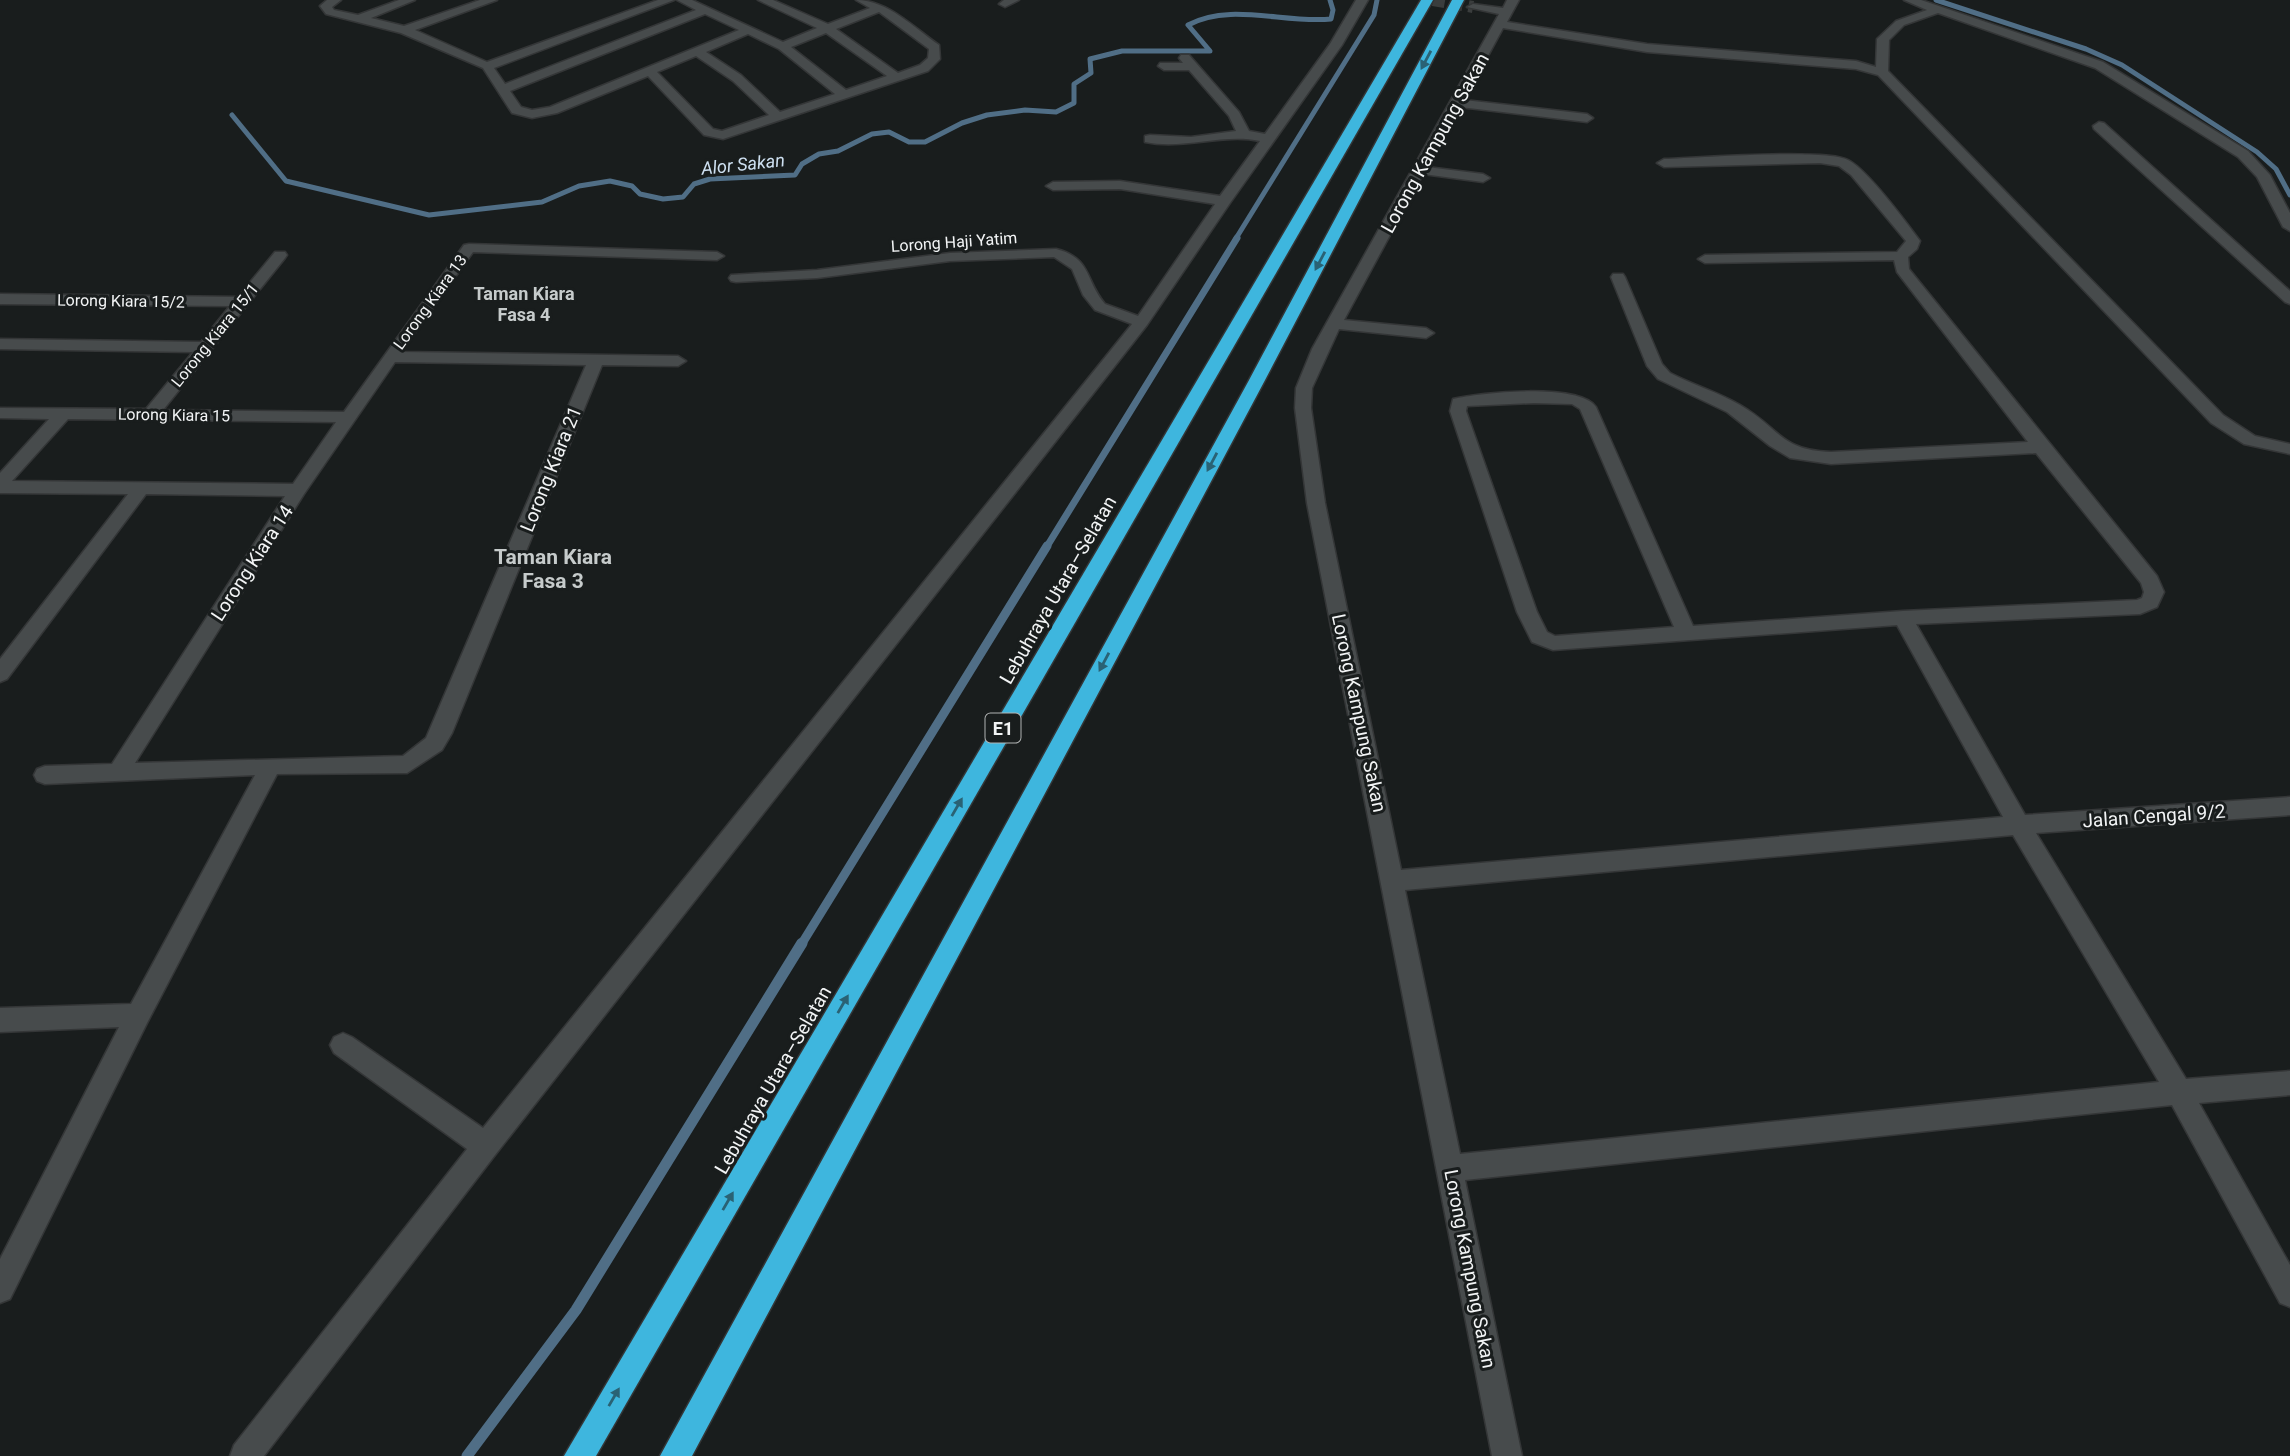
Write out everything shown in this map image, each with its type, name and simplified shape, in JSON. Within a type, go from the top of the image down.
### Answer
[{"type":"highway","name":"Lebuhraya Utara–Selatan","points":[[579,1456],[1427,0]]},
{"type":"highway","points":[[675,1456],[1249,394],[1466,3]]},
{"type":"street","points":[[335,0],[326,6],[326,9],[356,20],[405,30],[487,66],[516,110],[524,114],[541,113],[749,30]]},
{"type":"street","points":[[356,20],[410,0]]},
{"type":"street","points":[[405,30],[491,0]]},
{"type":"street","points":[[487,66],[668,0]]},
{"type":"street","points":[[683,0],[783,46],[844,95]]},
{"type":"street","points":[[764,0],[826,28],[896,77]]},
{"type":"street","points":[[650,71],[715,135],[731,134],[779,118],[896,77],[934,59],[935,48],[880,8],[862,0]]},
{"type":"street","points":[[245,1456],[486,1146],[1142,322],[1224,201],[1336,45],[1362,0]]},
{"type":"street","points":[[1910,0],[2099,65],[2231,145],[2263,175],[2290,226]]},
{"type":"street","points":[[1466,3],[1647,48],[1856,65],[1882,72],[2217,419],[2250,440],[2290,449]]},
{"type":"street","points":[[783,46],[880,8]]},
{"type":"street","points":[[501,90],[706,10]]},
{"type":"street","points":[[1882,72],[1883,39],[1900,23],[1937,10]]},
{"type":"street","name":"Lorong Kampung Sakan","points":[[1507,12],[1309,370],[1304,388],[1304,432],[1316,503],[1507,1456]]},
{"type":"street","points":[[695,51],[737,78],[779,118]]},
{"type":"street","points":[[1164,66],[1189,63],[1235,115],[1244,134]]},
{"type":"street","points":[[1458,103],[1587,118]]},
{"type":"street","points":[[2099,127],[2290,299]]},
{"type":"street","points":[[1150,139],[1191,141],[1244,134],[1268,139]]},
{"type":"street","points":[[1664,163],[1820,159],[1843,162],[1856,172],[1909,234],[1912,246],[1901,256],[1705,259]]},
{"type":"street","points":[[1420,170],[1483,178]]},
{"type":"street","points":[[1053,186],[1120,186],[1224,201]]},
{"type":"street","name":"Lorong Kiara 13","points":[[390,357],[468,248],[717,256]]},
{"type":"street","name":"Lorong Haji Yatim","points":[[736,278],[817,274],[950,257],[1056,253],[1077,263],[1095,302],[1104,310],[1142,322]]},
{"type":"street","name":"Lorong Kiara 15/1","points":[[151,414],[279,255]]},
{"type":"street","points":[[1686,633],[1588,407],[1583,402],[1567,398],[1476,400],[1459,404],[1458,411],[1527,612],[1539,637],[1553,643],[1903,618],[2140,607],[2150,602],[2154,592],[2150,581],[1902,269],[1901,256]]},
{"type":"street","points":[[1618,277],[1655,366],[1664,376],[1747,416],[1787,452],[1801,457],[1831,458],[2041,447]]},
{"type":"street","name":"Lorong Kiara 15/2","points":[[0,299],[242,302]]},
{"type":"street","points":[[1334,324],[1426,333]]},
{"type":"street","points":[[0,344],[205,347]]},
{"type":"street","name":"Lorong Kiara 13","points":[[390,357],[678,361]]},
{"type":"street","name":"Lorong Kiara 14","points":[[118,772],[298,490],[390,357]]},
{"type":"street","name":"Lorong Kiara 21","points":[[271,766],[407,764],[434,744],[441,733],[596,359]]},
{"type":"street","points":[[0,485],[64,413]]},
{"type":"street","name":"Lorong Kiara 15","points":[[0,414],[348,416]]},
{"type":"street","points":[[0,485],[298,490]]},
{"type":"street","points":[[0,674],[141,489]]},
{"type":"street","points":[[1903,618],[2019,825],[2179,1092],[2290,1293]]},
{"type":"street","points":[[45,775],[271,766]]},
{"type":"street","points":[[0,1289],[138,1015],[271,766]]},
{"type":"street","name":"Jalan Cengal 9/2","points":[[1393,881],[2019,825],[2290,806]]},
{"type":"street","points":[[0,1020],[138,1015]]},
{"type":"street","points":[[343,1045],[486,1146]]},
{"type":"street","points":[[1450,1168],[2179,1092],[2290,1083]]},
{"type":"waterway","name":"Alor Sakan","points":[[232,115],[286,181],[429,215],[542,202],[579,186],[610,181],[632,186],[640,194],[663,199],[683,197],[694,184],[710,179],[795,175],[802,164],[819,154],[838,151],[872,134],[889,132],[909,142],[925,142],[962,123],[987,115],[1025,110],[1056,112],[1074,103],[1074,84],[1091,73],[1090,59],[1122,51],[1210,51],[1188,25],[1204,18],[1240,14],[1331,19],[1333,10],[1330,0]]},
{"type":"waterway","points":[[1235,240],[1374,15],[1377,0]]},
{"type":"waterway","points":[[1936,0],[2086,49],[2122,65],[2257,152],[2276,169],[2290,195]]},
{"type":"waterway","points":[[1046,548],[1237,238]]},
{"type":"waterway","points":[[801,945],[1047,546]]},
{"type":"waterway","points":[[467,1456],[576,1310],[802,943]]},
{"type":"tunnel","points":[[1433,0],[1473,7]]},
{"type":"district","name":"Taman Kiara Fasa 4","points":[[524,303]]},
{"type":"district","name":"Taman Kiara Fasa 3","points":[[553,569]]}]
